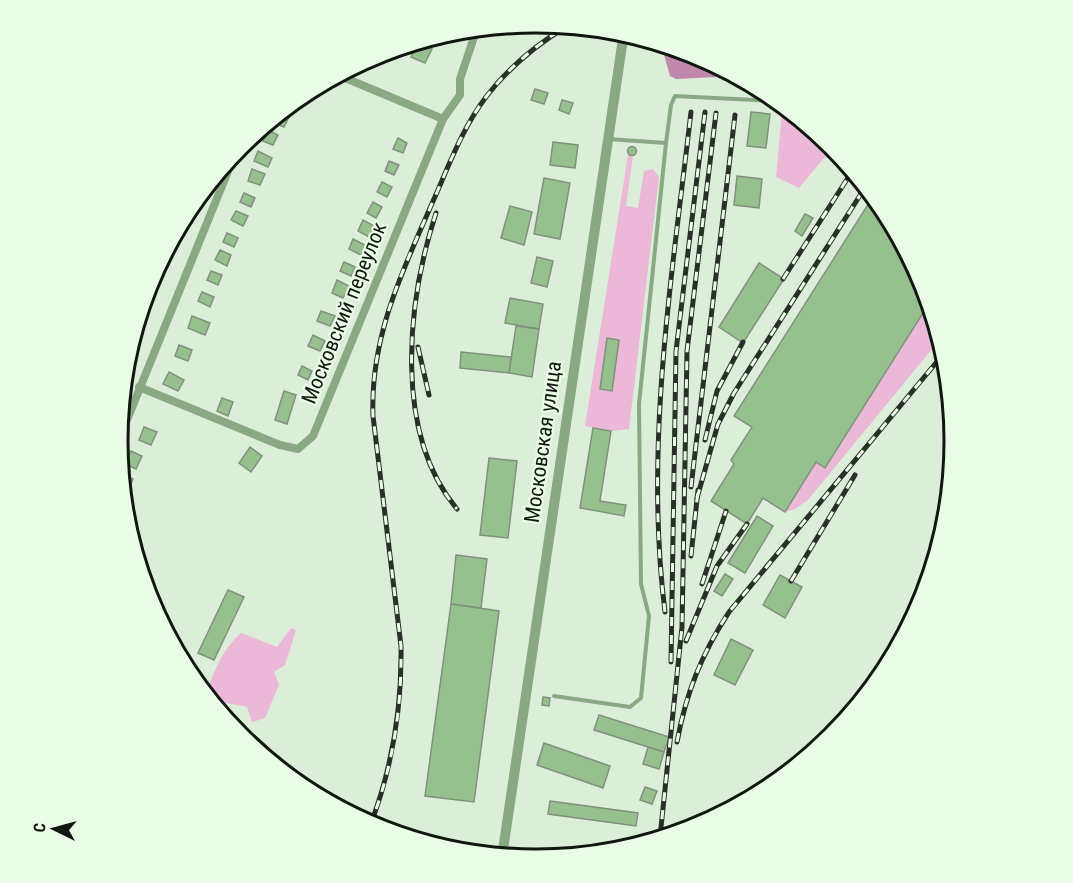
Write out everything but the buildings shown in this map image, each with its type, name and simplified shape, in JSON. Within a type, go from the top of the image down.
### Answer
[{"type":"street","name":"Московский переулок","points":[[139,387],[280,445],[298,449],[313,436],[443,119],[460,95],[460,79],[474,38]]},
{"type":"street","name":"Московская улица","points":[[503,849],[622,42]]},
{"type":"street","points":[[348,79],[443,119]]},
{"type":"street","points":[[130,403],[139,387],[226,176]]},
{"type":"lane","points":[[554,696],[630,707],[641,698],[649,616],[640,584],[639,404],[671,105],[675,96],[760,100]]},
{"type":"lane","points":[[608,138],[666,143]]},
{"type":"shaded area","points":[[664,54],[720,77],[676,79],[670,76]]},
{"type":"shaded area","points":[[782,115],[827,155],[799,188],[776,177]]},
{"type":"shaded area","points":[[628,155],[633,156],[626,206],[638,208],[644,171],[653,169],[659,177],[629,429],[611,431],[585,426]]},
{"type":"shaded area","points":[[924,312],[934,347],[808,500],[795,509],[785,512],[816,462],[826,468]]},
{"type":"shaded area","points":[[291,628],[296,630],[285,665],[274,672],[279,685],[265,718],[252,722],[247,707],[222,702],[209,685],[226,651],[241,633],[277,647]]},
{"type":"railway","points":[[374,816],[390,759],[398,715],[401,669],[401,646],[373,416],[373,387],[383,331],[400,278],[463,133],[495,86],[513,67],[555,34]]},
{"type":"railway","points":[[665,612],[659,550],[659,424],[669,299],[691,112]]},
{"type":"railway","points":[[671,662],[676,351],[705,112]]},
{"type":"railway","points":[[661,830],[682,627],[687,351],[716,113]]},
{"type":"railway","points":[[691,487],[735,115]]},
{"type":"railway","points":[[783,279],[848,177]]},
{"type":"railway","points":[[697,498],[718,424],[734,393],[861,193]]},
{"type":"railway","points":[[436,213],[418,286],[413,326],[412,366],[415,405],[423,443],[437,478],[457,509]]},
{"type":"railway","points":[[705,440],[717,391],[743,342]]},
{"type":"railway","points":[[418,347],[429,395]]},
{"type":"railway","points":[[677,742],[696,674],[729,612],[937,362]]},
{"type":"railway","points":[[791,581],[855,475]]},
{"type":"railway","points":[[691,556],[698,490]]},
{"type":"railway","points":[[702,584],[726,511]]},
{"type":"railway","points":[[686,641],[717,566],[747,524]]}]
